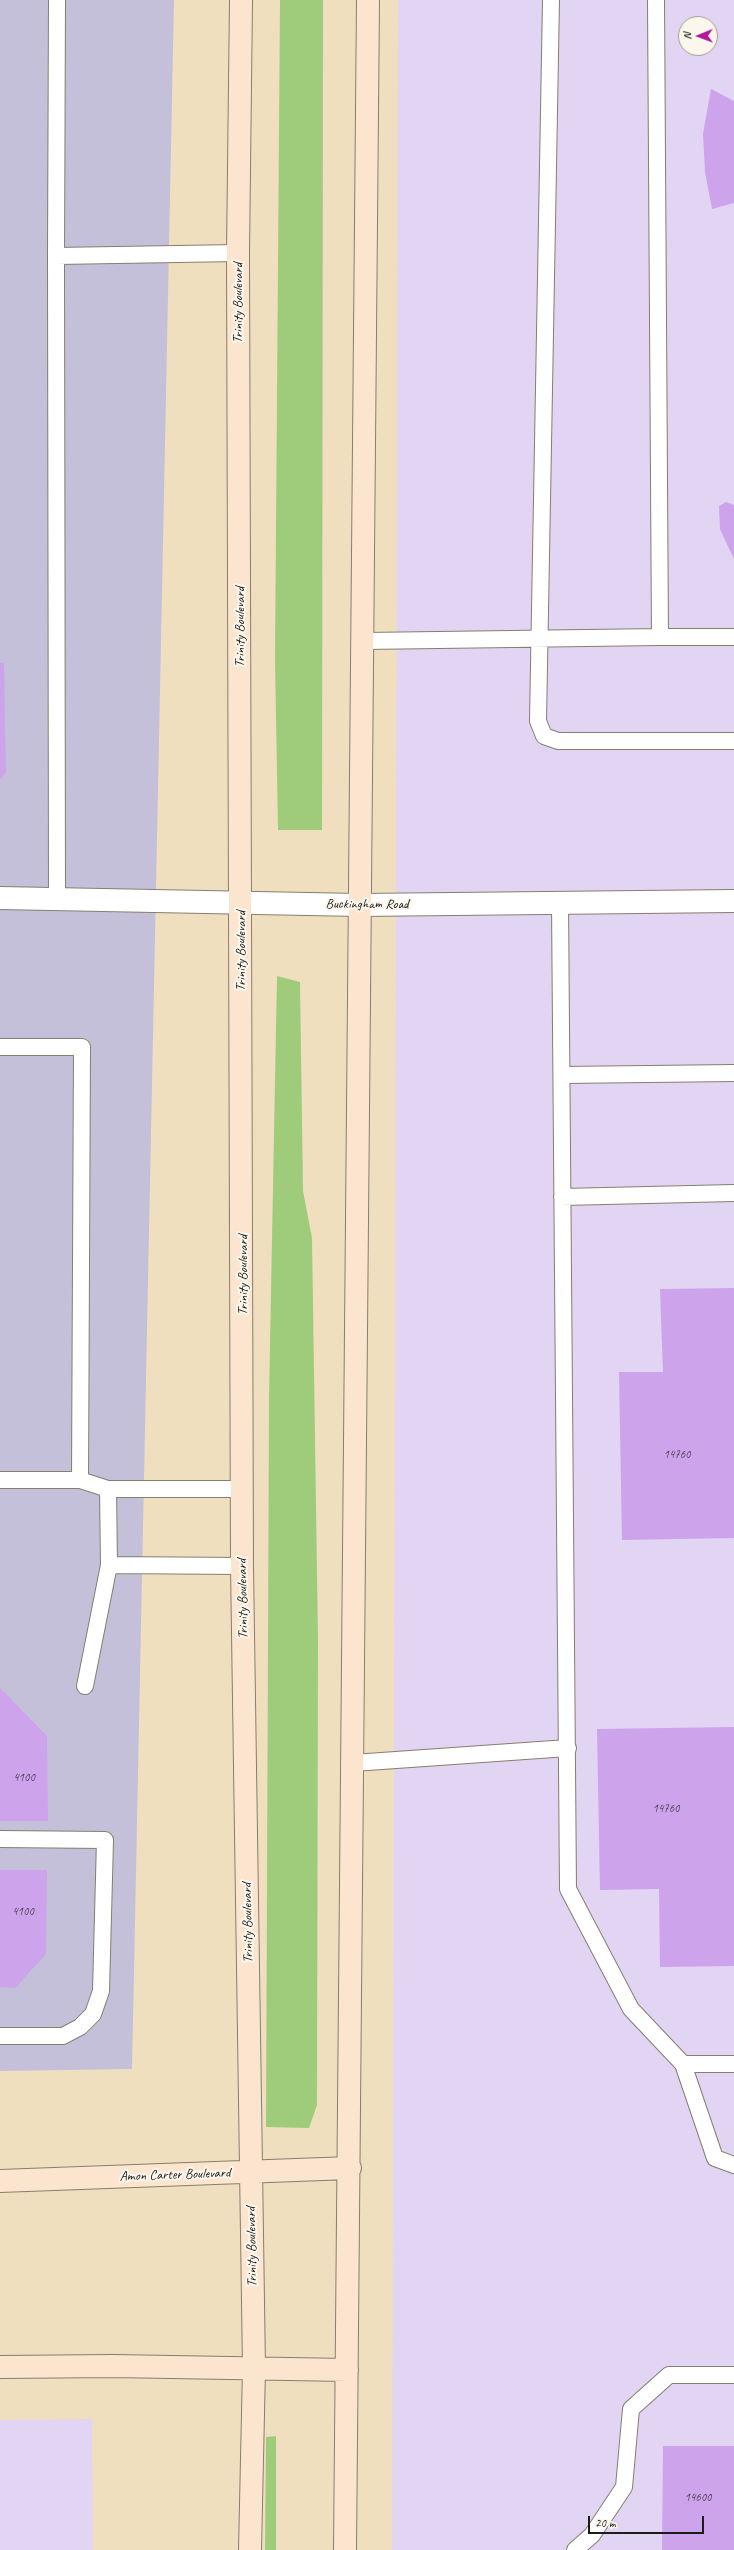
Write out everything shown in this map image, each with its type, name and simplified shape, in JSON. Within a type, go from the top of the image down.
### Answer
[{"type":"main road","name":"Trinity Boulevard","points":[[241,0],[238,253],[244,1489],[242,1566],[254,2368],[250,2550]]},
{"type":"main road","points":[[345,2550],[350,2168],[359,905],[364,641],[368,0]]},
{"type":"main road","name":"Amon Carter Boulevard","points":[[0,2181],[350,2168]]},
{"type":"main road","points":[[0,2367],[113,2366],[347,2370]]},
{"type":"street","name":"Buckingham Road","points":[[0,898],[359,905],[734,901]]},
{"type":"lane","points":[[57,0],[57,899]]},
{"type":"lane","points":[[551,0],[538,721],[544,736],[558,741],[734,741]]},
{"type":"lane","points":[[656,0],[660,636]]},
{"type":"lane","points":[[56,256],[238,253]]},
{"type":"lane","points":[[364,641],[734,636]]},
{"type":"lane","points":[[560,903],[568,1889],[631,2009],[683,2064],[715,2158],[734,2165]]},
{"type":"lane","points":[[0,1047],[82,1046],[80,1480]]},
{"type":"lane","points":[[562,1075],[734,1073]]},
{"type":"lane","points":[[562,1197],[734,1193]]},
{"type":"lane","points":[[0,1480],[80,1480],[108,1489],[244,1489]]},
{"type":"lane","points":[[85,1686],[109,1565],[108,1489]]},
{"type":"lane","points":[[109,1565],[242,1566]]},
{"type":"lane","points":[[353,1763],[568,1748]]},
{"type":"lane","points":[[0,1839],[105,1840],[101,1991],[94,2014],[80,2026],[63,2036],[0,2036]]},
{"type":"lane","points":[[683,2064],[734,2064]]},
{"type":"lane","points":[[574,2550],[592,2535],[624,2488],[631,2409],[668,2376],[734,2375]]},
{"type":"shaded area","points":[[0,0],[174,0],[132,2069],[0,2071]]},
{"type":"shaded area","points":[[398,0],[734,0],[734,2550],[392,2550]]},
{"type":"shaded area","points":[[92,2419],[93,2550],[0,2550],[0,2420]]},
{"type":"green space","points":[[280,0],[323,0],[322,830],[278,830],[275,660]]},
{"type":"green space","points":[[277,976],[300,982],[303,1191],[312,1238],[318,1640],[317,2105],[309,2128],[266,2127],[269,1398]]},
{"type":"green space","points":[[276,2436],[276,2550],[265,2550],[266,2437]]},
{"type":"building","points":[[711,89],[734,101],[734,203],[712,209],[705,172],[703,134]]},
{"type":"building","points":[[726,502],[734,505],[734,559],[720,529],[719,506]]},
{"type":"building","points":[[0,663],[4,663],[6,773],[0,779]]},
{"type":"building","points":[[734,1288],[734,1538],[622,1540],[619,1372],[663,1372],[660,1289]]},
{"type":"building","points":[[0,1688],[47,1736],[48,1821],[0,1821]]},
{"type":"building","points":[[734,1727],[734,1966],[660,1967],[659,1889],[600,1890],[597,1729]]},
{"type":"building","points":[[0,1870],[47,1870],[46,1954],[15,1988],[0,1987]]},
{"type":"building","points":[[663,2446],[734,2446],[734,2550],[662,2550]]}]
